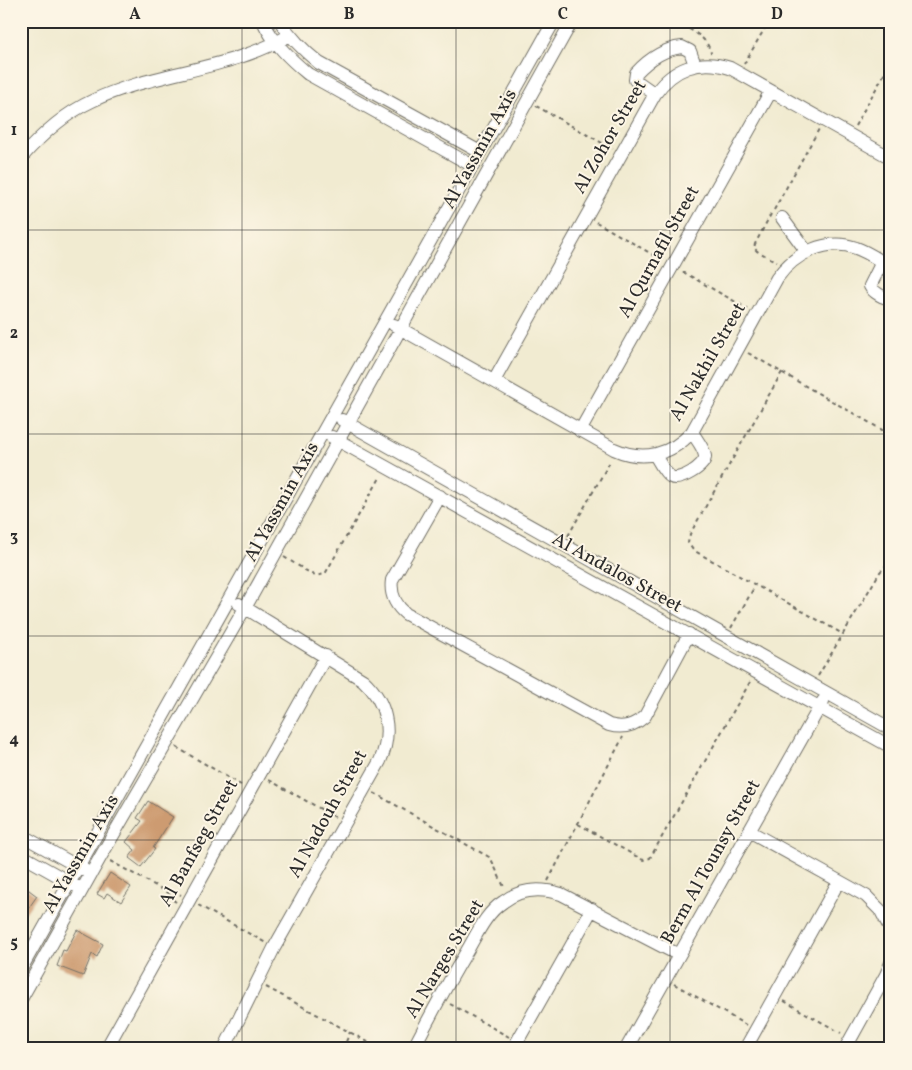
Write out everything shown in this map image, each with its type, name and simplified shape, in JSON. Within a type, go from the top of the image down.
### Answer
[{"type":"street","points":[[263,21],[276,43],[291,60],[308,74],[472,166]]},
{"type":"street","points":[[280,21],[290,35],[319,63],[480,152]]},
{"type":"street","name":"Al Yassmin Axis","points":[[21,970],[554,21]]},
{"type":"street","name":"Al Yassmin Axis","points":[[21,999],[101,856],[245,608],[572,21]]},
{"type":"street","points":[[21,158],[37,139],[63,118],[92,101],[123,89],[249,54],[290,35]]},
{"type":"street","points":[[655,94],[635,80],[636,73],[648,61],[662,53],[682,47],[690,51],[695,65]]},
{"type":"street","name":"Al Zohor Street","points":[[494,382],[655,94],[672,75],[695,65],[711,64],[724,66],[891,158]]},
{"type":"street","name":"Al Qurnafil Street","points":[[580,431],[771,91]]},
{"type":"street","points":[[782,218],[807,252]]},
{"type":"street","name":"Al Nakhil Street","points":[[386,321],[617,450],[638,456],[655,455],[679,444],[692,432],[777,278],[786,267],[807,252],[832,245],[857,248],[886,264]]},
{"type":"street","points":[[886,264],[870,286],[872,290],[887,299],[891,298]]},
{"type":"street","name":"Al Andalos Street","points":[[333,415],[891,728]]},
{"type":"street","name":"Al Andalos Street","points":[[324,432],[891,747]]},
{"type":"street","points":[[655,455],[669,476],[680,478],[702,464],[705,458],[692,432]]},
{"type":"street","points":[[440,496],[394,575],[392,590],[398,606],[406,614],[609,725],[615,726],[628,726],[640,720],[649,710],[689,634]]},
{"type":"street","name":"Al Nadouh Street","points":[[224,1049],[274,948],[380,761],[386,747],[388,731],[385,715],[379,700],[369,686],[326,656],[230,598]]},
{"type":"street","name":"Al Banfseg Street","points":[[106,1049],[326,656]]},
{"type":"street","name":"Berm Al Tounsy Street","points":[[626,1049],[827,693]]},
{"type":"street","points":[[749,831],[866,896],[877,905],[886,917],[891,930]]},
{"type":"street","points":[[21,835],[91,874]]},
{"type":"street","points":[[21,855],[82,890]]},
{"type":"street","points":[[745,1049],[839,881]]},
{"type":"street","name":"Al Narges Street","points":[[413,1049],[440,998],[489,915],[509,897],[525,891],[543,890],[561,894],[679,955]]},
{"type":"street","points":[[515,1045],[592,909]]},
{"type":"street","points":[[848,1044],[891,963]]},
{"type":"path","points":[[675,21],[704,39],[711,53],[711,64]]},
{"type":"path","points":[[739,73],[769,21]]},
{"type":"path","points":[[850,135],[891,62]]},
{"type":"path","points":[[528,101],[621,154]]},
{"type":"path","points":[[786,267],[758,251],[754,248],[755,244],[824,120]]},
{"type":"path","points":[[739,347],[891,435]]},
{"type":"path","points":[[782,372],[695,525],[688,540],[689,546],[843,634]]},
{"type":"path","points":[[563,544],[617,450]]},
{"type":"path","points":[[276,552],[315,576],[325,574],[386,467]]},
{"type":"path","points":[[814,685],[880,572],[891,560]]},
{"type":"path","points":[[727,636],[755,585]]},
{"type":"path","points":[[578,824],[643,860],[650,858],[756,672]]},
{"type":"path","points":[[543,890],[628,726]]},
{"type":"path","points":[[168,742],[250,790]]},
{"type":"path","points":[[259,774],[346,823]]},
{"type":"path","points":[[365,788],[489,857],[509,897]]},
{"type":"path","points":[[101,856],[169,894]]},
{"type":"path","points":[[189,899],[274,948]]},
{"type":"path","points":[[666,979],[755,1030]]},
{"type":"path","points":[[257,982],[381,1049]]},
{"type":"path","points":[[775,995],[848,1044],[869,1049]]},
{"type":"path","points":[[440,998],[515,1045]]},
{"type":"path","points":[[344,1049],[350,1032]]},
{"type":"building","points":[[148,801],[173,817],[153,848],[155,849],[141,867],[129,858],[135,850],[126,842],[142,821],[137,818]]},
{"type":"building","points":[[110,873],[131,887],[121,902],[107,893],[104,898],[97,894]]},
{"type":"building","points":[[21,884],[37,896],[21,919]]},
{"type":"building","points":[[77,930],[103,944],[97,957],[92,954],[83,976],[57,966],[63,950],[66,951]]}]
